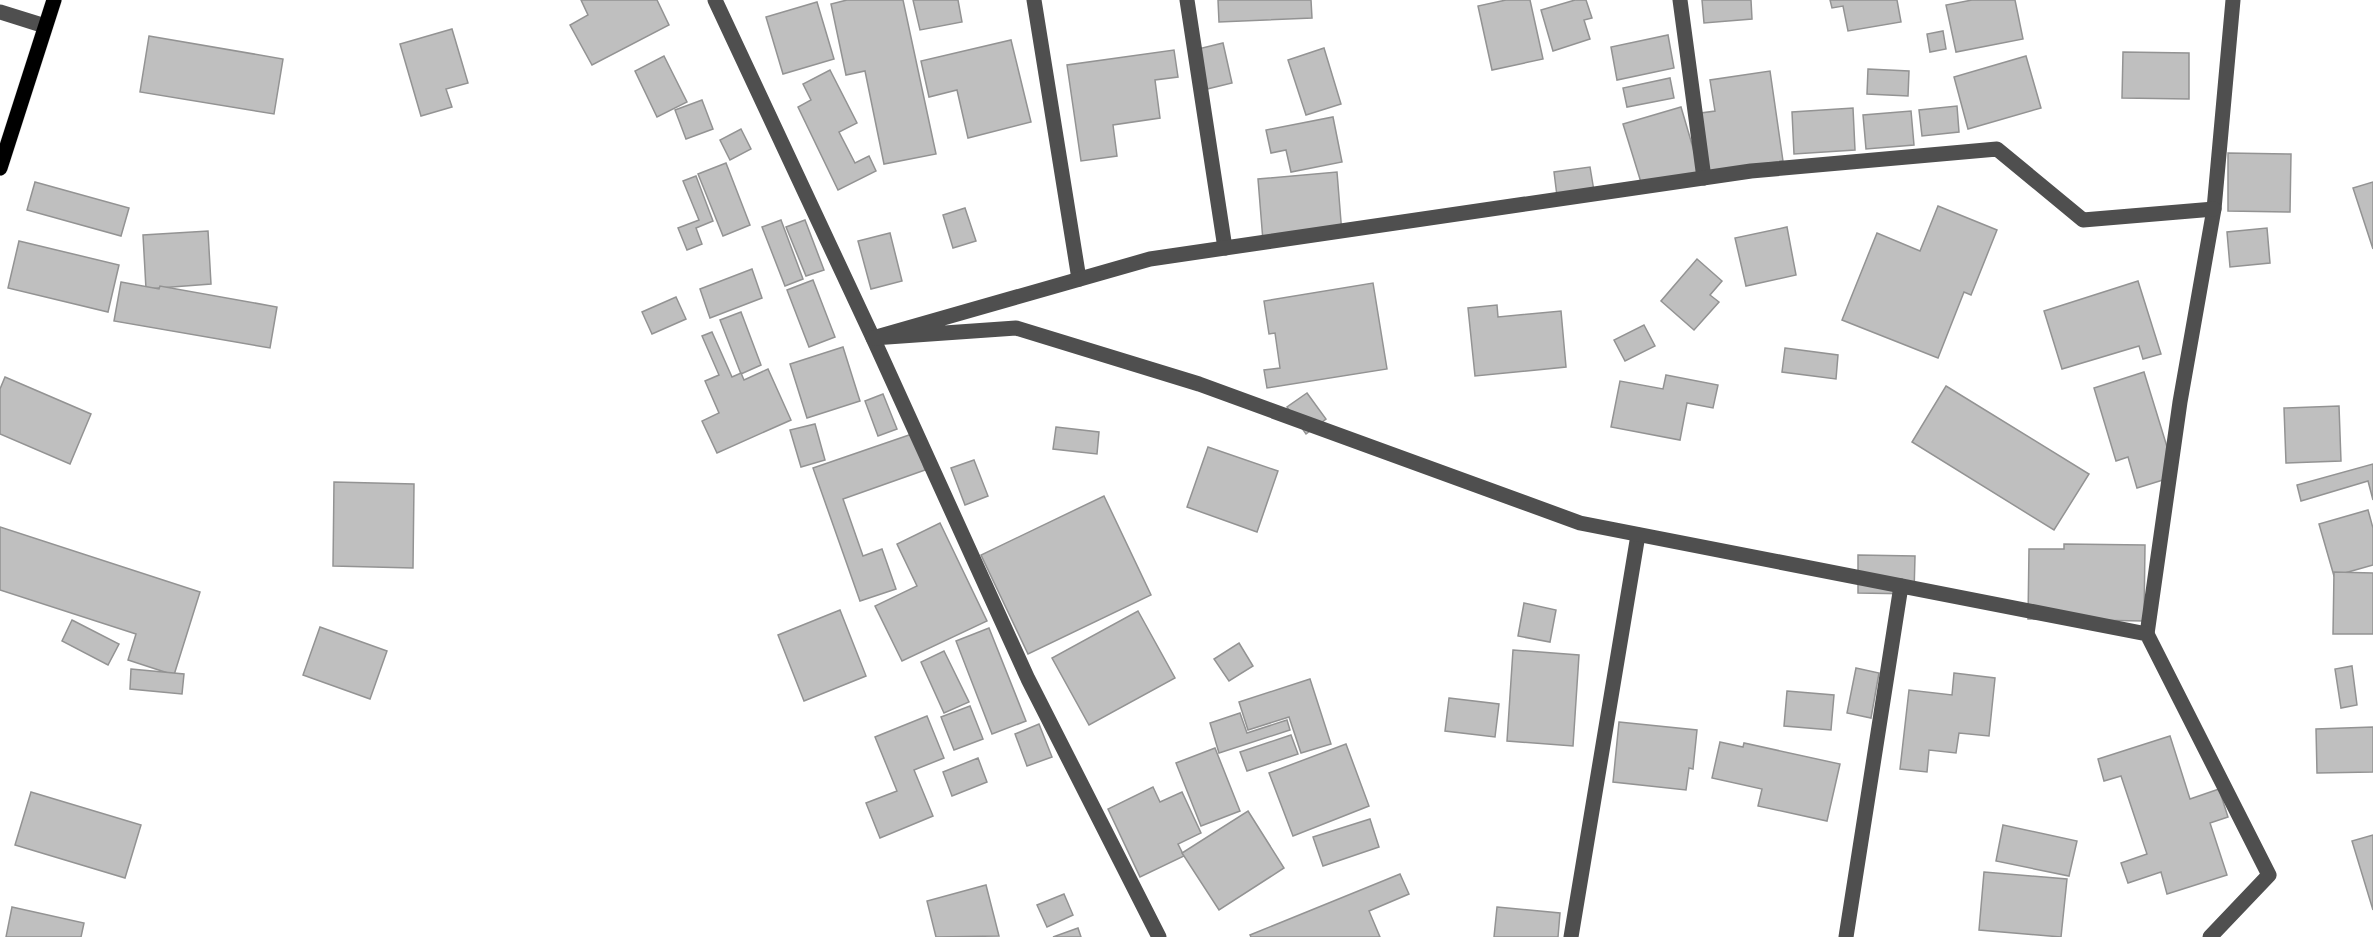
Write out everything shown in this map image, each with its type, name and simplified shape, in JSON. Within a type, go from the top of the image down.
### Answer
[{"type":"main road","points":[[0,168],[54,0]]},
{"type":"street","points":[[715,0],[873,338],[1028,679],[1159,937]]},
{"type":"street","points":[[1034,0],[1079,279]]},
{"type":"street","points":[[1187,0],[1225,248]]},
{"type":"street","points":[[1680,0],[1704,178]]},
{"type":"street","points":[[2210,937],[2269,875],[2147,634],[2180,402],[2214,209],[2233,0]]},
{"type":"street","points":[[0,12],[45,26]]},
{"type":"street","points":[[873,338],[1150,259],[1751,171],[1997,149],[2083,220],[2214,209]]},
{"type":"street","points":[[873,338],[1016,328],[1199,384],[1580,524],[2147,634]]},
{"type":"street","points":[[1571,937],[1638,535]]},
{"type":"street","points":[[1846,937],[1901,586]]},
{"type":"building","points":[[581,0],[657,0],[669,25],[592,65],[570,25],[588,15]]},
{"type":"building","points":[[847,0],[903,0],[936,154],[884,164],[865,71],[846,75],[831,4]]},
{"type":"building","points":[[913,0],[958,0],[962,22],[920,30]]},
{"type":"building","points":[[1218,0],[1311,0],[1312,18],[1219,22]]},
{"type":"building","points":[[1506,0],[1530,0],[1543,59],[1492,70],[1478,6]]},
{"type":"building","points":[[1575,0],[1586,0],[1592,18],[1584,20],[1590,39],[1553,51],[1541,10]]},
{"type":"building","points":[[1702,0],[1751,0],[1752,19],[1704,23]]},
{"type":"building","points":[[1830,0],[1897,0],[1901,22],[1848,31],[1843,6],[1832,8]]},
{"type":"building","points":[[1972,0],[2015,0],[2023,39],[1956,52],[1946,5]]},
{"type":"building","points":[[817,2],[834,59],[783,74],[766,17]]},
{"type":"building","points":[[452,29],[468,83],[446,89],[452,107],[421,116],[400,44]]},
{"type":"building","points":[[1943,31],[1946,49],[1930,52],[1927,34]]},
{"type":"building","points":[[1668,35],[1674,68],[1617,80],[1611,47]]},
{"type":"building","points":[[149,36],[283,59],[274,114],[140,92]]},
{"type":"building","points":[[1011,40],[1031,122],[968,138],[957,90],[929,97],[921,61]]},
{"type":"building","points":[[1223,43],[1232,83],[1207,89],[1198,49]]},
{"type":"building","points":[[1324,48],[1341,104],[1306,115],[1288,60]]},
{"type":"building","points":[[1174,50],[1178,77],[1155,80],[1160,118],[1113,125],[1117,156],[1081,161],[1067,65]]},
{"type":"building","points":[[2123,52],[2189,53],[2189,99],[2122,98]]},
{"type":"building","points":[[664,56],[687,102],[657,117],[635,71]]},
{"type":"building","points":[[2026,56],[2041,108],[1968,129],[1954,77]]},
{"type":"building","points":[[1868,69],[1909,71],[1908,96],[1867,94]]},
{"type":"building","points":[[830,70],[857,123],[839,132],[855,163],[869,156],[876,171],[838,190],[798,107],[811,100],[803,84]]},
{"type":"building","points":[[1770,71],[1783,161],[1709,172],[1701,113],[1715,111],[1710,80]]},
{"type":"building","points":[[1670,78],[1674,98],[1627,107],[1623,88]]},
{"type":"building","points":[[702,100],[713,129],[686,139],[675,110]]},
{"type":"building","points":[[1957,106],[1959,132],[1922,136],[1919,110]]},
{"type":"building","points":[[1681,107],[1701,175],[1644,192],[1623,124]]},
{"type":"building","points":[[1853,108],[1855,150],[1794,154],[1792,112]]},
{"type":"building","points":[[1911,111],[1914,145],[1866,149],[1863,115]]},
{"type":"building","points":[[1333,117],[1342,162],[1291,172],[1286,150],[1271,153],[1266,130]]},
{"type":"building","points":[[741,129],[751,149],[730,160],[720,140]]},
{"type":"building","points":[[2228,153],[2291,154],[2290,212],[2228,211]]},
{"type":"building","points":[[726,163],[750,225],[723,236],[698,174]]},
{"type":"building","points":[[1590,167],[1594,191],[1557,196],[1554,172]]},
{"type":"building","points":[[1337,172],[1342,234],[1263,241],[1258,179]]},
{"type":"building","points":[[696,176],[713,221],[696,228],[702,244],[687,250],[678,228],[699,220],[683,181]]},
{"type":"building","points":[[35,182],[129,208],[121,236],[27,210]]},
{"type":"building","points":[[2373,182],[2373,249],[2353,188]]},
{"type":"building","points":[[1938,206],[1997,230],[1971,295],[1964,292],[1938,358],[1842,320],[1877,233],[1920,251]]},
{"type":"building","points":[[965,208],[976,241],[953,248],[943,215]]},
{"type":"building","points":[[781,220],[803,279],[785,286],[762,227]]},
{"type":"building","points":[[805,220],[824,270],[806,276],[786,227]]},
{"type":"building","points":[[1787,227],[1796,275],[1746,286],[1735,238]]},
{"type":"building","points":[[2267,228],[2270,263],[2230,267],[2227,232]]},
{"type":"building","points":[[208,231],[211,284],[146,289],[143,235]]},
{"type":"building","points":[[890,233],[902,281],[871,289],[858,241]]},
{"type":"building","points":[[19,241],[119,265],[108,312],[8,288]]},
{"type":"building","points":[[1697,259],[1722,281],[1710,295],[1719,302],[1694,330],[1661,301]]},
{"type":"building","points":[[752,269],[762,298],[710,318],[700,289]]},
{"type":"building","points":[[813,280],[835,337],[809,347],[787,290]]},
{"type":"building","points":[[2138,281],[2161,354],[2143,359],[2139,346],[2062,369],[2044,311]]},
{"type":"building","points":[[121,282],[159,289],[160,286],[277,307],[270,348],[114,321]]},
{"type":"building","points":[[1373,283],[1387,369],[1267,388],[1264,370],[1280,368],[1275,333],[1269,334],[1264,301]]},
{"type":"building","points":[[676,297],[686,319],[652,334],[642,312]]},
{"type":"building","points":[[1497,305],[1498,317],[1561,311],[1566,367],[1475,376],[1468,308]]},
{"type":"building","points":[[741,312],[761,365],[741,374],[720,320]]},
{"type":"building","points":[[1644,325],[1655,346],[1625,361],[1614,340]]},
{"type":"building","points":[[712,332],[732,377],[741,373],[744,380],[768,369],[791,420],[717,453],[702,421],[719,413],[705,381],[719,375],[702,336]]},
{"type":"building","points":[[843,347],[860,401],[807,418],[790,364]]},
{"type":"building","points":[[1785,348],[1838,355],[1836,379],[1782,372]]},
{"type":"building","points":[[2144,372],[2176,476],[2137,488],[2128,457],[2116,461],[2094,388]]},
{"type":"building","points":[[1666,375],[1718,385],[1713,408],[1687,403],[1680,440],[1611,427],[1620,381],[1663,389]]},
{"type":"building","points":[[5,377],[91,414],[70,464],[0,434],[0,389]]},
{"type":"building","points":[[1946,386],[2089,474],[2054,530],[1912,442]]},
{"type":"building","points":[[1307,393],[1326,419],[1306,434],[1287,407]]},
{"type":"building","points":[[883,394],[897,429],[878,436],[865,401]]},
{"type":"building","points":[[2339,406],[2341,461],[2286,463],[2284,408]]},
{"type":"building","points":[[815,424],[825,460],[801,467],[790,430]]},
{"type":"building","points":[[1056,427],[1099,432],[1097,454],[1053,449]]},
{"type":"building","points":[[912,434],[925,470],[843,499],[863,556],[882,549],[896,589],[860,601],[813,468]]},
{"type":"building","points":[[1208,447],[1278,471],[1257,532],[1187,507]]},
{"type":"building","points":[[974,460],[988,496],[965,505],[951,468]]},
{"type":"building","points":[[2373,464],[2373,500],[2368,481],[2301,501],[2297,485]]},
{"type":"building","points":[[334,482],[414,484],[413,568],[333,566]]},
{"type":"building","points":[[1104,496],[1151,595],[1028,654],[981,555]]},
{"type":"building","points":[[2368,510],[2373,528],[2373,565],[2334,576],[2319,524]]},
{"type":"building","points":[[940,523],[987,621],[902,661],[875,606],[917,586],[897,544]]},
{"type":"building","points":[[0,527],[200,592],[174,675],[128,660],[136,634],[0,590]]},
{"type":"building","points":[[2064,544],[2145,545],[2144,621],[2028,619],[2029,549],[2064,549]]},
{"type":"building","points":[[1858,555],[1915,556],[1914,594],[1858,593]]},
{"type":"building","points":[[2334,572],[2373,573],[2373,634],[2333,634]]},
{"type":"building","points":[[1524,603],[1556,610],[1550,642],[1518,636]]},
{"type":"building","points":[[840,610],[866,676],[804,701],[778,635]]},
{"type":"building","points":[[1138,611],[1175,678],[1089,725],[1052,658]]},
{"type":"building","points":[[72,620],[119,644],[108,665],[62,641]]},
{"type":"building","points":[[320,627],[387,651],[370,699],[303,675]]},
{"type":"building","points":[[989,628],[1026,721],[992,734],[956,641]]},
{"type":"building","points":[[1239,643],[1253,666],[1229,681],[1214,659]]},
{"type":"building","points":[[1513,650],[1579,655],[1573,746],[1507,741]]},
{"type":"building","points":[[944,651],[969,702],[944,713],[921,662]]},
{"type":"building","points":[[2352,666],[2357,705],[2341,708],[2335,669]]},
{"type":"building","points":[[1856,668],[1879,673],[1871,718],[1847,713]]},
{"type":"building","points":[[131,669],[184,674],[182,694],[130,689]]},
{"type":"building","points":[[1954,673],[1995,678],[1989,736],[1959,733],[1956,753],[1929,750],[1927,772],[1900,769],[1909,690],[1952,695]]},
{"type":"building","points":[[1310,679],[1331,744],[1301,753],[1289,717],[1248,730],[1239,702]]},
{"type":"building","points":[[1787,691],[1834,695],[1831,730],[1784,726]]},
{"type":"building","points":[[1449,698],[1499,704],[1495,737],[1445,731]]},
{"type":"building","points":[[970,706],[983,739],[954,750],[941,717]]},
{"type":"building","points":[[1240,713],[1247,733],[1287,720],[1290,730],[1219,753],[1210,723]]},
{"type":"building","points":[[927,716],[944,758],[914,770],[933,816],[880,838],[866,803],[897,791],[875,737]]},
{"type":"building","points":[[1619,722],[1697,730],[1693,769],[1689,768],[1686,790],[1613,782]]},
{"type":"building","points":[[1039,724],[1052,757],[1027,766],[1015,734]]},
{"type":"building","points":[[2373,727],[2373,772],[2317,773],[2316,729]]},
{"type":"building","points":[[1291,735],[1298,754],[1247,771],[1240,752]]},
{"type":"building","points":[[2170,736],[2190,799],[2219,789],[2228,817],[2210,823],[2227,875],[2167,894],[2161,872],[2128,883],[2121,863],[2147,854],[2121,776],[2104,781],[2098,759]]},
{"type":"building","points":[[1720,742],[1743,747],[1744,743],[1840,764],[1827,821],[1758,806],[1762,789],[1712,778]]},
{"type":"building","points":[[1346,744],[1369,806],[1293,836],[1269,773]]},
{"type":"building","points":[[1215,748],[1240,811],[1201,826],[1176,763]]},
{"type":"building","points":[[978,758],[987,782],[952,796],[943,772]]},
{"type":"building","points":[[1153,787],[1160,802],[1182,792],[1201,833],[1178,844],[1184,856],[1140,877],[1108,809]]},
{"type":"building","points":[[31,792],[141,825],[125,878],[15,845]]},
{"type":"building","points":[[1248,811],[1284,868],[1219,910],[1182,853]]},
{"type":"building","points":[[1370,819],[1379,847],[1323,866],[1313,837]]},
{"type":"building","points":[[2003,825],[2077,841],[2069,876],[1996,861]]},
{"type":"building","points":[[2373,835],[2373,910],[2352,841]]},
{"type":"building","points":[[1984,872],[2067,879],[2061,937],[1979,930]]},
{"type":"building","points":[[1400,874],[1409,894],[1369,911],[1380,937],[1251,937],[1250,935]]},
{"type":"building","points":[[986,885],[999,936],[936,937],[927,901]]},
{"type":"building","points":[[1064,894],[1073,915],[1047,927],[1037,905]]},
{"type":"building","points":[[12,907],[84,923],[81,937],[6,937]]},
{"type":"building","points":[[1497,907],[1560,913],[1558,937],[1494,937]]},
{"type":"building","points":[[1078,928],[1081,937],[1053,937]]}]
